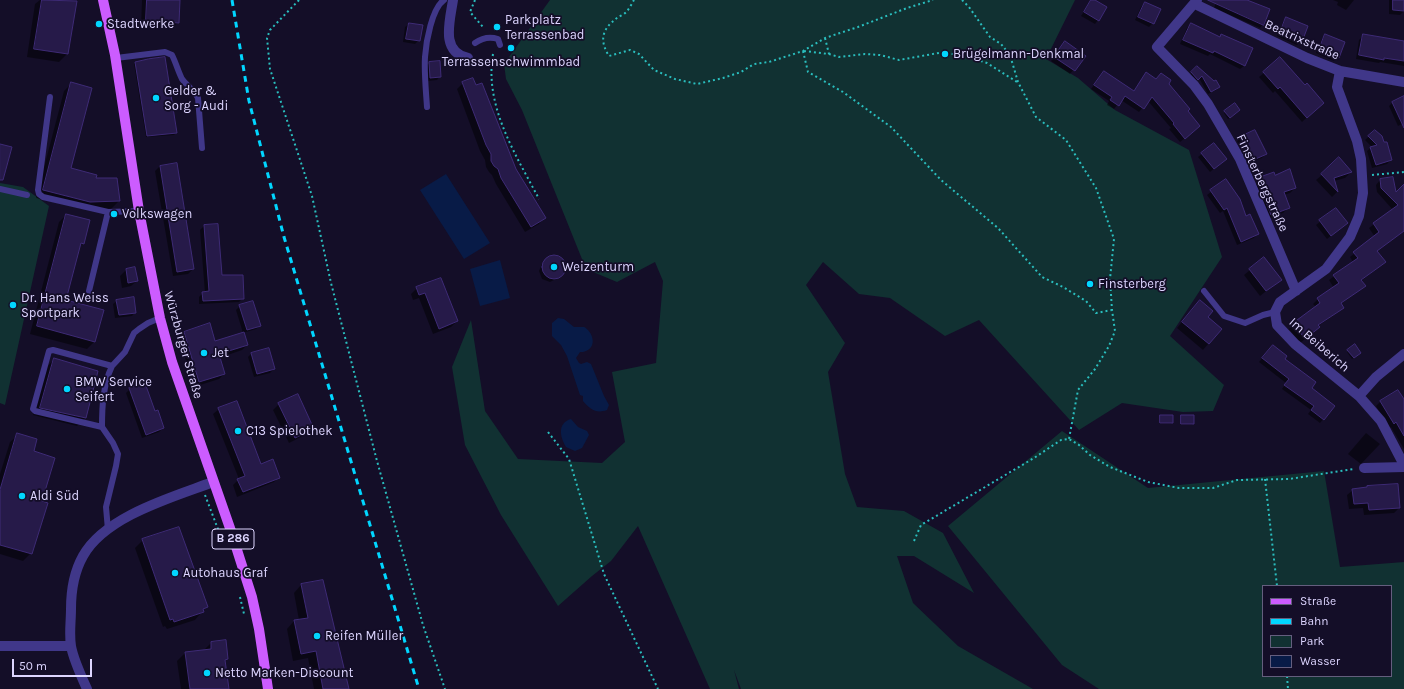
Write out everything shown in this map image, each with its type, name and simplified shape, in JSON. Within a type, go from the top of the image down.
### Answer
[{"type":"main road","name":"Würzburger Straße","points":[[104,0],[116,58],[139,211],[160,318],[172,362],[252,597],[259,629],[268,689]]},
{"type":"street","points":[[452,0],[449,43],[453,50],[460,56],[468,58]]},
{"type":"street","name":"Beatrixstraße","points":[[1196,2],[1307,58],[1340,71],[1404,82]]},
{"type":"street","name":"Finsterbergstraße","points":[[1196,2],[1157,48],[1194,85],[1212,111],[1240,159],[1296,291]]},
{"type":"street","name":"Im Beiberich","points":[[1340,71],[1337,87],[1357,141],[1361,159],[1363,193],[1359,216],[1350,238],[1326,269],[1280,302],[1275,312],[1277,325],[1295,344],[1359,396],[1381,421],[1404,466]]},
{"type":"street","points":[[1359,396],[1376,377],[1404,354]]},
{"type":"street","points":[[1364,468],[1404,466]]},
{"type":"street","points":[[87,689],[71,646],[71,604],[73,584],[83,556],[96,540],[108,530],[140,511],[172,496],[213,482]]},
{"type":"street","points":[[0,646],[71,646]]},
{"type":"lane","points":[[427,107],[425,57],[432,18],[441,2],[444,0]]},
{"type":"lane","points":[[475,43],[481,39],[489,37],[498,39],[500,45]]},
{"type":"lane","points":[[116,58],[165,52],[172,55],[186,85],[195,92],[198,98],[202,148]]},
{"type":"lane","points":[[50,97],[38,190],[39,194],[43,197],[108,212],[139,211]]},
{"type":"lane","points":[[0,189],[27,195]]},
{"type":"lane","points":[[89,290],[108,212]]},
{"type":"lane","points":[[1204,291],[1224,316],[1245,323],[1262,315],[1275,312]]},
{"type":"lane","points":[[108,530],[106,507],[118,454],[113,443],[102,427],[102,405],[107,377],[112,366],[125,352],[134,333],[148,323],[160,318]]},
{"type":"lane","points":[[102,427],[35,412],[34,409],[49,351],[52,350],[112,366]]},
{"type":"path","points":[[299,0],[270,30],[267,38],[270,69],[312,196],[331,283],[377,461],[423,625],[445,689]]},
{"type":"path","points":[[475,0],[470,12],[483,27]]},
{"type":"path","points":[[634,0],[627,11],[616,18],[606,28],[603,47],[609,56],[630,50],[639,54],[654,70],[675,79],[697,84],[741,72],[754,64],[769,62],[803,51],[825,38],[858,28],[907,8],[933,0]]},
{"type":"path","points":[[962,0],[969,7],[990,36],[1010,55],[1018,82],[1036,117],[1066,140],[1096,188],[1114,239],[1110,279],[1115,331],[1109,346],[1095,369],[1078,390],[1069,439]]},
{"type":"path","points":[[825,38],[829,54]]},
{"type":"path","points":[[803,51],[829,54],[839,57],[865,54],[880,55],[899,60],[944,52],[987,63],[1018,82]]},
{"type":"path","points":[[803,51],[808,72],[843,92],[891,127],[941,180],[998,228],[1042,277],[1063,287],[1086,301],[1096,313],[1112,310]]},
{"type":"path","points":[[493,54],[491,86],[497,110],[513,150],[539,199]]},
{"type":"path","points":[[1363,176],[1404,172]]},
{"type":"path","points":[[548,432],[569,459],[604,574],[658,689]]},
{"type":"path","points":[[914,541],[921,525],[1034,458],[1061,440],[1069,439],[1079,445],[1090,455],[1110,467],[1148,482],[1179,488],[1213,488],[1237,480],[1288,479],[1364,468]]},
{"type":"path","points":[[1265,479],[1277,585]]},
{"type":"path","points":[[201,486],[225,550]]},
{"type":"path","points":[[240,595],[245,616]]},
{"type":"path","points":[[1287,677],[1288,689]]},
{"type":"green space","points":[[550,0],[1075,0],[1046,59],[1078,78],[1115,110],[1189,150],[1222,257],[1170,336],[1224,385],[1213,411],[1183,412],[1122,403],[1079,430],[979,320],[945,336],[890,298],[859,294],[823,262],[806,285],[845,343],[828,372],[845,474],[857,507],[904,511],[943,533],[974,593],[914,556],[897,556],[913,603],[958,646],[1033,689],[741,689],[734,670],[739,689],[710,689],[638,526],[611,561],[558,606],[501,515],[465,445],[452,367],[471,320],[485,411],[518,459],[602,463],[625,442],[612,372],[656,363],[663,281],[655,262],[617,282],[586,269],[522,110],[506,79],[504,64]]},
{"type":"green space","name":"Dr. Hans Weiss Sportpark","points":[[0,183],[23,187],[49,206],[5,405],[0,403]]},
{"type":"green space","points":[[1062,431],[1148,488],[1324,471],[1340,567],[1404,562],[1404,689],[1099,689],[1062,665],[948,526]]},
{"type":"water","points":[[446,174],[490,243],[464,259],[420,190]]},
{"type":"water","points":[[500,260],[510,298],[480,306],[470,269]]},
{"type":"water","points":[[558,318],[564,319],[574,327],[584,327],[591,335],[593,342],[592,346],[584,352],[580,352],[576,358],[581,364],[587,362],[591,364],[609,405],[607,410],[596,411],[583,401],[583,396],[580,395],[567,356],[561,345],[552,336],[552,323]]},
{"type":"water","points":[[571,419],[578,427],[587,431],[589,435],[582,448],[575,451],[566,447],[561,435],[563,424]]},
{"type":"building","points":[[42,0],[77,1],[68,54],[34,49]]},
{"type":"building","points":[[147,0],[180,0],[179,23],[146,21]]},
{"type":"building","points":[[1091,0],[1095,0],[1107,7],[1099,21],[1084,12]]},
{"type":"building","points":[[1208,0],[1247,0],[1270,9],[1264,25]]},
{"type":"building","points":[[1393,0],[1404,0],[1404,11],[1393,10]]},
{"type":"building","points":[[1145,2],[1161,9],[1154,24],[1138,17]]},
{"type":"building","points":[[1286,17],[1308,26],[1302,42],[1280,33]]},
{"type":"building","points":[[409,23],[423,25],[420,41],[406,39]]},
{"type":"building","points":[[1191,23],[1220,37],[1221,34],[1253,48],[1245,66],[1214,51],[1213,53],[1183,40]]},
{"type":"building","points":[[1325,34],[1345,42],[1339,58],[1319,50]]},
{"type":"building","points":[[1363,34],[1404,41],[1404,61],[1384,58],[1384,60],[1359,55]]},
{"type":"building","points":[[1065,41],[1086,56],[1075,71],[1054,57]]},
{"type":"building","name":"Gelder & Sorg - Audi","points":[[165,57],[177,133],[147,136],[135,62]]},
{"type":"building","points":[[1280,57],[1305,85],[1307,83],[1324,103],[1307,118],[1280,87],[1278,89],[1263,72]]},
{"type":"building","points":[[440,61],[441,77],[430,78],[429,62]]},
{"type":"building","points":[[1197,66],[1214,81],[1216,80],[1220,87],[1211,92],[1202,76],[1198,80],[1191,72]]},
{"type":"building","points":[[1104,71],[1134,91],[1146,72],[1156,79],[1161,73],[1171,80],[1169,84],[1190,109],[1188,111],[1200,126],[1185,139],[1173,124],[1174,123],[1152,97],[1144,109],[1125,96],[1119,106],[1110,100],[1112,97],[1094,85]]},
{"type":"building","points":[[473,78],[476,85],[482,83],[516,169],[546,218],[531,227],[501,178],[498,169],[491,161],[491,154],[486,145],[462,82]]},
{"type":"building","points":[[71,82],[92,88],[71,168],[97,175],[96,178],[117,178],[120,201],[90,202],[43,190]]},
{"type":"building","points":[[1404,96],[1404,128],[1392,102]]},
{"type":"building","points":[[1235,103],[1240,110],[1230,118],[1224,111]]},
{"type":"building","points":[[1255,130],[1267,154],[1251,161],[1240,137]]},
{"type":"building","points":[[1375,130],[1382,136],[1384,142],[1387,142],[1392,160],[1376,165],[1370,147],[1377,145],[1368,136]]},
{"type":"building","points":[[1214,143],[1227,159],[1214,169],[1201,153]]},
{"type":"building","points":[[0,144],[12,147],[3,180],[0,180]]},
{"type":"building","points":[[1339,157],[1352,172],[1334,178],[1338,192],[1321,174]]},
{"type":"building","points":[[177,163],[194,269],[177,272],[160,166]]},
{"type":"building","points":[[1290,169],[1296,188],[1284,192],[1290,208],[1271,215],[1266,202],[1269,201],[1260,177],[1274,172],[1275,175]]},
{"type":"building","points":[[1393,177],[1396,192],[1404,184],[1404,231],[1377,251],[1386,262],[1361,280],[1366,286],[1341,303],[1344,308],[1318,325],[1320,327],[1305,339],[1293,323],[1320,303],[1317,298],[1339,283],[1333,275],[1358,258],[1353,252],[1379,232],[1373,223],[1398,205],[1381,188],[1380,179]]},
{"type":"building","points":[[1226,179],[1240,199],[1246,216],[1250,214],[1259,234],[1241,242],[1227,208],[1224,210],[1210,190]]},
{"type":"building","points":[[1336,208],[1348,223],[1331,236],[1319,220]]},
{"type":"building","points":[[66,214],[90,220],[84,244],[81,243],[66,300],[104,310],[95,342],[37,326]]},
{"type":"building","points":[[218,224],[222,275],[243,275],[244,299],[203,301],[202,292],[209,291],[204,225]]},
{"type":"building","name":"Weizenturm","points":[[554,255],[562,259],[566,267],[562,275],[554,279],[546,275],[542,267],[546,259]]},
{"type":"building","points":[[1264,257],[1282,280],[1266,291],[1249,269]]},
{"type":"building","points":[[135,267],[138,281],[128,283],[126,269]]},
{"type":"building","points":[[441,278],[458,321],[439,329],[425,293],[419,295],[416,287]]},
{"type":"building","points":[[134,297],[136,313],[119,315],[116,300]]},
{"type":"building","points":[[1200,300],[1213,311],[1208,317],[1222,329],[1209,344],[1182,322]]},
{"type":"building","points":[[253,301],[261,326],[247,330],[239,305]]},
{"type":"building","name":"Jet","points":[[210,323],[215,341],[244,332],[248,345],[219,354],[225,374],[199,382],[184,332]]},
{"type":"building","points":[[1355,344],[1361,353],[1354,358],[1347,350]]},
{"type":"building","points":[[1273,345],[1287,356],[1285,359],[1316,382],[1312,388],[1335,406],[1324,420],[1311,410],[1314,406],[1284,385],[1289,379],[1262,358]]},
{"type":"building","points":[[269,348],[275,369],[257,374],[251,353]]},
{"type":"building","points":[[54,358],[98,371],[86,418],[40,408]]},
{"type":"building","points":[[145,383],[155,411],[158,410],[164,428],[146,435],[129,388]]},
{"type":"building","points":[[1398,390],[1404,399],[1404,436],[1396,422],[1394,424],[1380,401]]},
{"type":"building","points":[[298,394],[314,429],[295,438],[278,403]]},
{"type":"building","points":[[237,401],[261,464],[273,459],[280,478],[243,492],[237,479],[245,476],[218,408]]},
{"type":"building","points":[[1160,415],[1173,415],[1173,423],[1160,423]]},
{"type":"building","points":[[1181,415],[1194,415],[1194,424],[1181,424]]},
{"type":"building","name":"Aldi Süd","points":[[17,433],[37,439],[34,451],[55,458],[42,501],[48,503],[32,554],[0,545],[0,490]]},
{"type":"building","points":[[1398,484],[1400,508],[1369,510],[1368,503],[1354,504],[1352,489],[1367,486]]},
{"type":"building","name":"Autohaus Graf","points":[[179,527],[208,607],[203,609],[204,612],[174,622],[173,619],[170,620],[142,539]]},
{"type":"building","name":"Reifen Müller","points":[[323,580],[349,689],[323,689],[316,651],[301,654],[294,620],[308,618],[301,584]]},
{"type":"building","name":"Netto Marken-Discount","points":[[226,640],[228,659],[225,660],[229,689],[190,689],[185,652],[211,649],[211,642]]},
{"type":"railway","points":[[232,0],[249,101],[284,237],[419,689]]},
{"type":"place","name":"Stadtwerke","points":[[99,24]]},
{"type":"place","name":"Parkplatz Terrassenbad","points":[[497,27]]},
{"type":"place","name":"Terrassenschwimmbad","points":[[511,48]]},
{"type":"place","name":"Brügelmann-Denkmal","points":[[945,54]]},
{"type":"place","name":"Gelder & Sorg - Audi","points":[[156,98]]},
{"type":"place","name":"Volkswagen","points":[[114,214]]},
{"type":"place","name":"Weizenturm","points":[[554,267]]},
{"type":"place","name":"Finsterberg","points":[[1090,284]]},
{"type":"place","name":"Dr. Hans Weiss Sportpark","points":[[13,305]]},
{"type":"place","name":"Jet","points":[[204,353]]},
{"type":"place","name":"BMW Service Seifert","points":[[67,389]]},
{"type":"place","name":"C13 Spielothek","points":[[238,431]]},
{"type":"place","name":"Aldi Süd","points":[[22,496]]},
{"type":"place","name":"Autohaus Graf","points":[[175,573]]},
{"type":"place","name":"Reifen Müller","points":[[317,636]]},
{"type":"place","name":"Netto Marken-Discount","points":[[207,673]]}]
